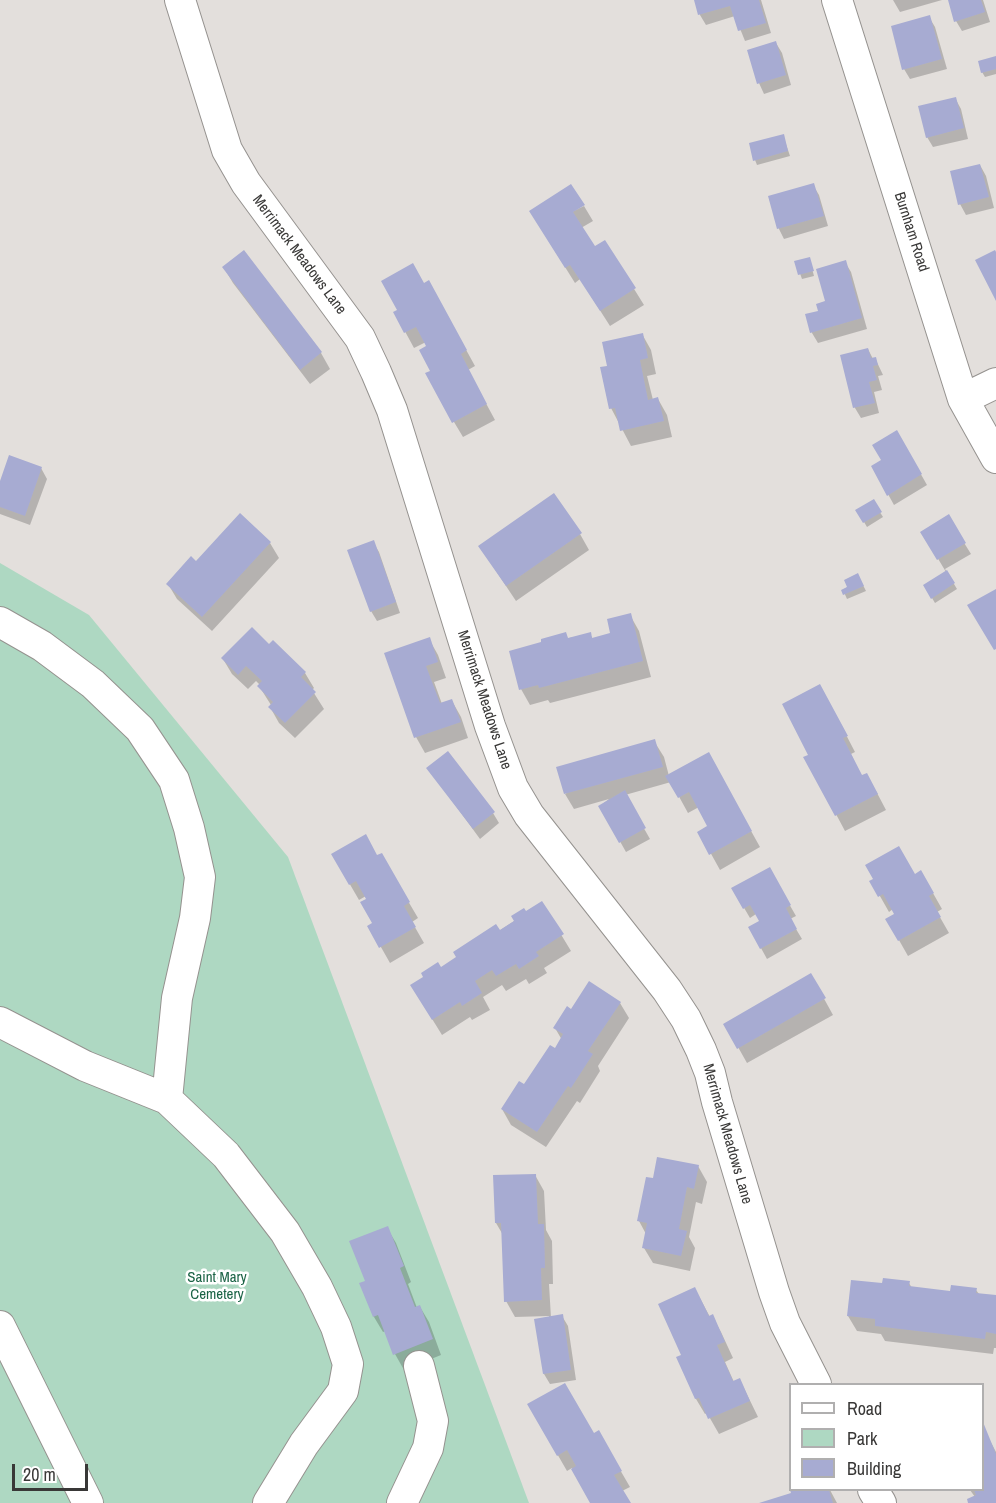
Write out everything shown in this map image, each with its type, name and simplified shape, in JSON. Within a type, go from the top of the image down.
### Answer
[{"type":"street","name":"Merrimack Meadows Lane","points":[[180,0],[226,150],[246,183],[360,338],[380,381],[392,410],[490,726],[513,788],[529,815],[667,990],[686,1019],[701,1050],[711,1073],[717,1102],[774,1292],[785,1323],[815,1383]]},
{"type":"street","name":"Burnham Road","points":[[837,0],[963,399],[996,458]]},
{"type":"street","points":[[963,399],[996,383]]},
{"type":"street","points":[[0,622],[42,646],[93,684],[140,729],[174,780],[189,828],[200,877],[195,918],[177,998],[166,1099]]},
{"type":"street","points":[[0,1022],[85,1066],[166,1099],[226,1155],[285,1232],[327,1307],[348,1364],[343,1391],[304,1444],[268,1503]]},
{"type":"street","points":[[0,1326],[88,1503]]},
{"type":"street","points":[[402,1503],[429,1449],[433,1421],[419,1366]]},
{"type":"green space","name":"Saint Mary Cemetery","points":[[0,563],[89,615],[288,857],[529,1503],[0,1503]]},
{"type":"building","points":[[694,0],[759,0],[766,23],[738,31],[730,6],[698,15]]},
{"type":"building","points":[[948,0],[981,0],[985,12],[954,22]]},
{"type":"building","points":[[930,15],[942,59],[902,70],[891,26]]},
{"type":"building","points":[[776,41],[786,75],[757,84],[747,50]]},
{"type":"building","points":[[996,56],[996,69],[981,73],[978,61]]},
{"type":"building","points":[[956,97],[964,128],[926,138],[918,106]]},
{"type":"building","points":[[784,134],[788,151],[753,161],[749,143]]},
{"type":"building","points":[[980,164],[989,197],[958,205],[950,171]]},
{"type":"building","points":[[814,183],[824,216],[777,229],[768,196]]},
{"type":"building","points":[[571,184],[585,205],[573,212],[595,246],[605,240],[636,288],[600,311],[570,265],[565,268],[529,211]]},
{"type":"building","points":[[244,250],[322,352],[300,370],[222,267]]},
{"type":"building","points":[[995,250],[996,252],[996,301],[975,260]]},
{"type":"building","points":[[810,257],[814,271],[798,275],[794,261]]},
{"type":"building","points":[[846,260],[862,318],[810,333],[805,314],[818,311],[816,304],[825,301],[816,269]]},
{"type":"building","points":[[413,263],[424,283],[429,280],[467,350],[461,354],[487,404],[452,423],[425,373],[430,371],[419,350],[426,346],[416,327],[404,333],[393,312],[397,310],[381,281]]},
{"type":"building","points":[[643,333],[648,358],[640,360],[648,400],[658,397],[664,421],[620,431],[615,408],[609,409],[600,367],[607,366],[602,342]]},
{"type":"building","points":[[868,348],[871,358],[876,357],[878,365],[873,366],[877,380],[869,382],[875,403],[853,408],[840,355]]},
{"type":"building","points":[[897,430],[922,474],[887,496],[871,466],[881,460],[872,445]]},
{"type":"building","points":[[9,455],[42,467],[25,516],[0,507],[0,481]]},
{"type":"building","points":[[554,493],[582,533],[506,586],[478,546]]},
{"type":"building","points":[[874,499],[882,512],[863,523],[855,510]]},
{"type":"building","points":[[240,513],[271,542],[202,617],[166,584],[191,556],[196,561]]},
{"type":"building","points":[[949,514],[966,543],[937,560],[920,532]]},
{"type":"building","points":[[374,540],[396,602],[370,612],[347,550]]},
{"type":"building","points":[[947,570],[955,583],[931,599],[923,585]]},
{"type":"building","points":[[858,573],[864,586],[843,595],[841,590],[847,587],[844,580]]},
{"type":"building","points":[[996,589],[996,649],[994,650],[967,605]]},
{"type":"building","points":[[631,613],[643,661],[539,688],[538,685],[519,690],[509,651],[566,632],[568,638],[591,632],[592,638],[610,633],[607,619]]},
{"type":"building","points":[[252,627],[269,644],[273,640],[306,672],[301,677],[316,692],[285,723],[268,707],[273,702],[257,686],[262,681],[246,666],[238,675],[221,658]]},
{"type":"building","points":[[430,637],[438,662],[426,666],[440,703],[452,699],[461,722],[414,738],[384,653]]},
{"type":"building","points":[[820,684],[848,736],[843,738],[862,775],[867,773],[878,794],[835,816],[803,757],[808,755],[782,704]]},
{"type":"building","points":[[655,739],[663,767],[564,794],[556,767]]},
{"type":"building","points":[[448,751],[495,812],[473,829],[426,768]]},
{"type":"building","points":[[709,752],[752,831],[709,855],[697,832],[707,826],[689,792],[678,798],[665,776]]},
{"type":"building","points":[[625,790],[646,828],[619,843],[598,806]]},
{"type":"building","points":[[366,834],[377,855],[382,853],[410,902],[404,906],[416,927],[379,948],[367,926],[372,923],[360,902],[366,899],[356,881],[349,885],[331,854]]},
{"type":"building","points":[[899,846],[915,874],[921,870],[934,893],[929,896],[941,917],[898,941],[885,919],[894,914],[883,894],[878,897],[869,881],[873,879],[865,865]]},
{"type":"building","points":[[770,867],[791,905],[786,908],[797,929],[760,949],[748,927],[759,921],[750,905],[743,909],[731,888]]},
{"type":"building","points":[[542,901],[564,934],[536,952],[539,956],[519,969],[516,964],[496,976],[492,970],[475,981],[482,993],[462,1006],[460,1002],[432,1020],[410,985],[423,977],[421,973],[438,962],[441,967],[456,957],[453,952],[496,924],[500,930],[514,921],[511,916],[524,908],[526,911]]},
{"type":"building","points":[[811,973],[826,998],[737,1049],[723,1024]]},
{"type":"building","points":[[589,981],[621,1002],[588,1051],[593,1054],[571,1088],[568,1086],[537,1132],[501,1109],[519,1081],[524,1084],[550,1045],[555,1048],[563,1034],[553,1028],[567,1006],[571,1009]]},
{"type":"building","points":[[657,1157],[699,1165],[694,1189],[687,1187],[679,1229],[687,1231],[681,1256],[642,1248],[647,1223],[637,1221],[646,1177],[653,1178]]},
{"type":"building","points":[[536,1174],[538,1224],[544,1224],[545,1268],[541,1268],[542,1300],[504,1302],[501,1223],[495,1223],[493,1175]]},
{"type":"building","points":[[388,1226],[404,1266],[400,1268],[415,1307],[420,1305],[433,1339],[393,1355],[378,1315],[373,1317],[359,1283],[365,1281],[349,1241]]},
{"type":"building","points":[[883,1278],[910,1281],[909,1286],[950,1291],[951,1285],[977,1288],[976,1293],[996,1295],[996,1334],[986,1332],[985,1339],[875,1326],[875,1319],[847,1316],[851,1280],[882,1283]]},
{"type":"building","points":[[695,1287],[709,1316],[713,1314],[725,1342],[717,1345],[733,1381],[740,1378],[750,1401],[708,1419],[699,1398],[695,1399],[676,1357],[681,1355],[658,1304]]},
{"type":"building","points":[[563,1314],[571,1370],[543,1374],[534,1319]]},
{"type":"building","points":[[565,1383],[594,1433],[599,1430],[622,1471],[614,1475],[631,1503],[590,1503],[571,1469],[576,1466],[567,1450],[557,1456],[527,1404]]},
{"type":"building","points":[[984,1424],[996,1454],[996,1503],[968,1503],[967,1499],[976,1495],[974,1491],[984,1491]]},
{"type":"building","points":[[790,1491],[829,1491],[833,1503],[759,1503],[791,1493]]}]
